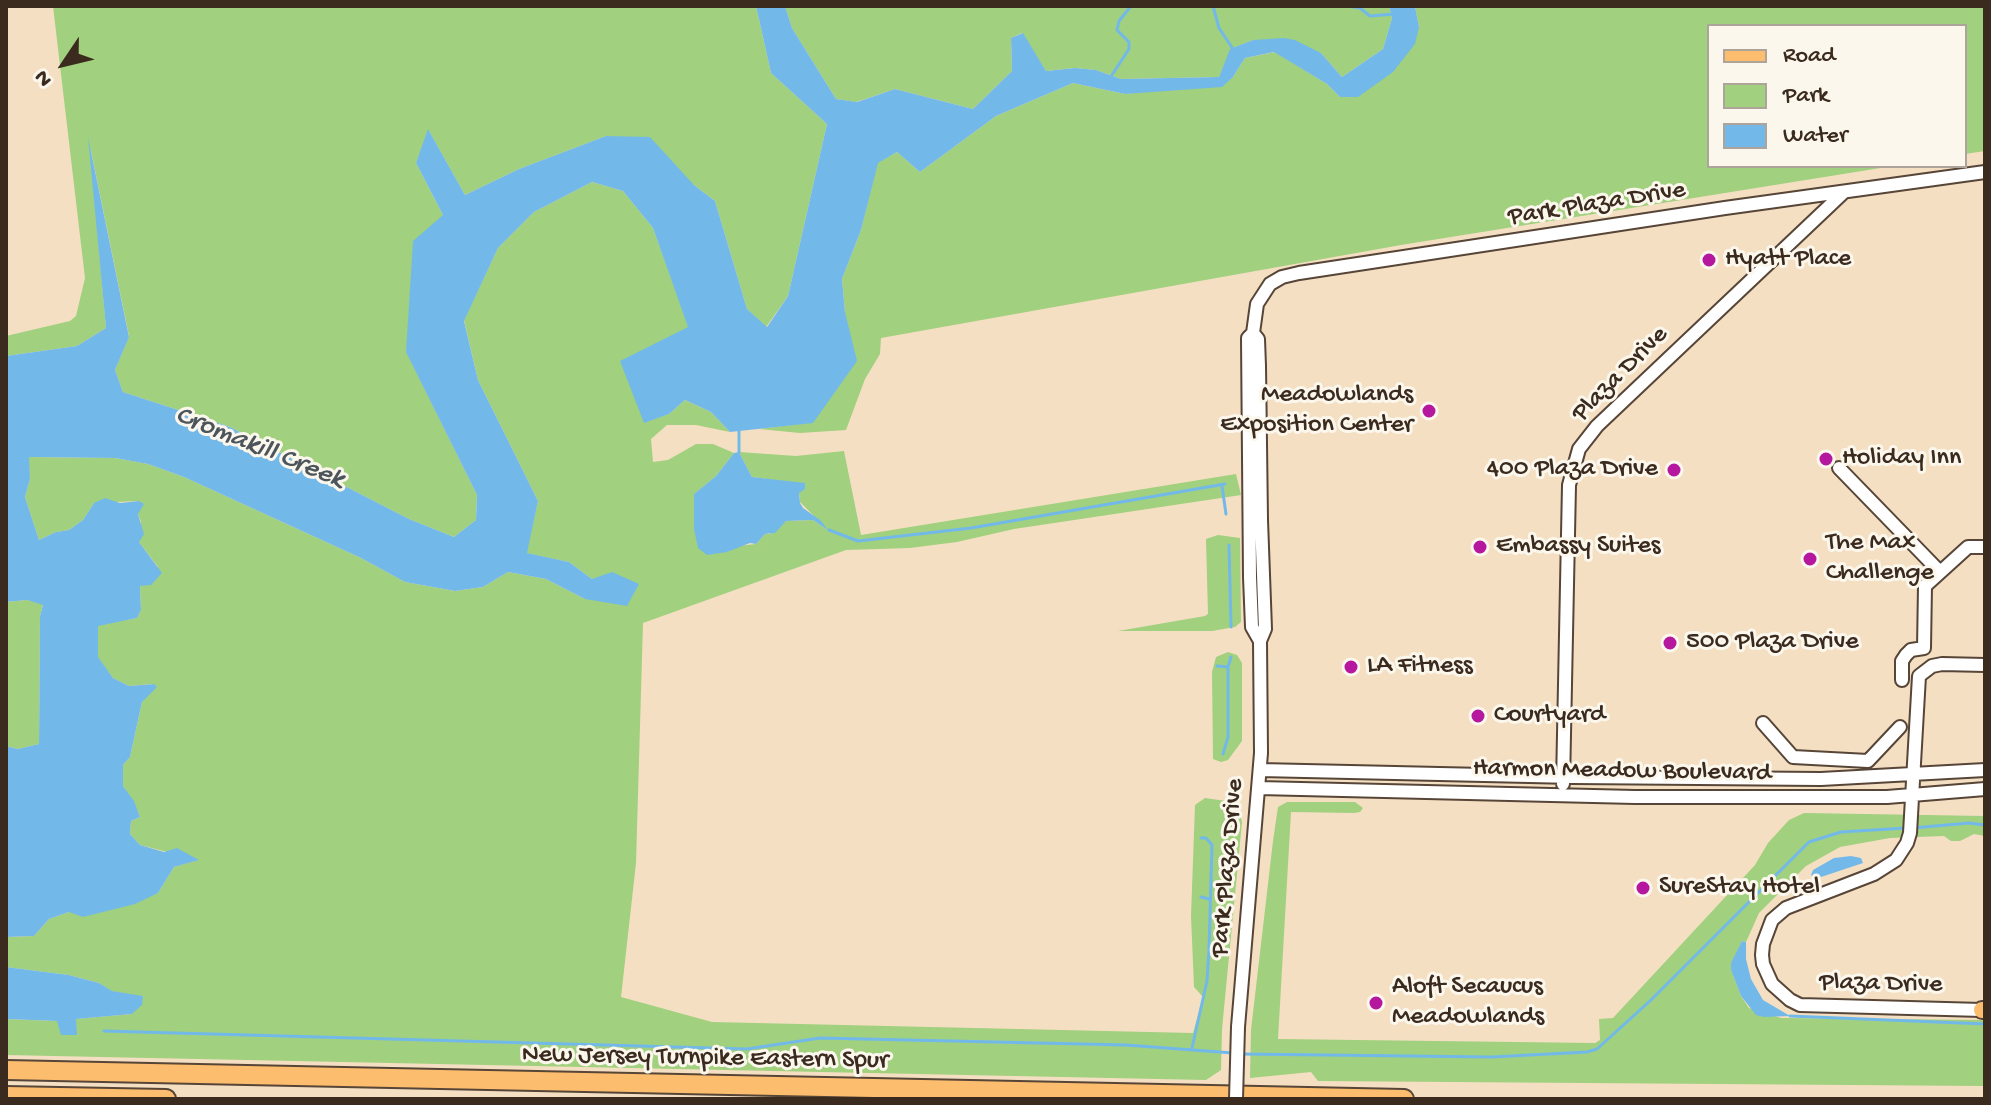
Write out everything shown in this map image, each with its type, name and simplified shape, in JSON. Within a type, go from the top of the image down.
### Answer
[{"type":"highway","name":"New Jersey Turnpike Eastern Spur","points":[[6,1070],[1404,1099]]},
{"type":"highway","points":[[6,1096],[166,1099]]},
{"type":"street","name":"Park Plaza Drive","points":[[1236,1099],[1238,1027],[1260,770],[1260,641],[1252,627],[1255,521],[1248,338],[1253,333],[1255,311],[1266,288],[1282,277],[1299,273],[1985,172]]},
{"type":"street","name":"Plaza Drive","points":[[1563,796],[1569,485],[1579,449],[1607,417],[1843,193]]},
{"type":"street","points":[[1839,468],[1940,572]]},
{"type":"street","points":[[1902,680],[1902,661],[1906,655],[1911,650],[1924,648],[1925,586],[1968,547],[1985,547]]},
{"type":"street","name":"Plaza Drive","points":[[1984,1010],[1800,1005],[1780,993],[1766,974],[1763,944],[1777,914],[1805,899],[1889,866],[1907,843],[1912,812],[1919,676],[1932,666],[1942,664],[1985,665]]},
{"type":"street","points":[[1763,723],[1793,757],[1868,761],[1900,727]]},
{"type":"street","name":"Harmon Meadow Boulevard","points":[[1260,770],[1821,779],[1985,770]]},
{"type":"street","name":"Harmon Meadow Boulevard","points":[[1259,788],[1563,796],[1913,796],[1985,789]]},
{"type":"green space","points":[[53,6],[756,6],[771,73],[827,124],[788,296],[766,327],[747,309],[715,201],[694,185],[606,136],[519,169],[465,195],[429,131],[416,163],[443,215],[406,351],[477,495],[476,520],[454,537],[409,519],[230,427],[123,392],[115,370],[129,336],[90,146],[106,328],[77,346],[6,356],[6,336],[70,321],[76,316],[85,278]]},
{"type":"green space","points":[[785,6],[1389,6],[1392,18],[1383,49],[1342,77],[1321,53],[1253,40],[1231,49],[1219,77],[1121,79],[1096,70],[1075,68],[1046,71],[1022,33],[1011,38],[1012,71],[973,109],[895,89],[856,102],[836,99],[792,28]]},
{"type":"green space","points":[[1415,6],[1985,6],[1985,151],[1967,154],[1967,24],[1707,24],[1707,168],[1881,168],[1401,245],[881,338],[880,354],[865,379],[846,430],[800,433],[759,429],[813,422],[845,312],[842,279],[861,230],[877,163],[897,152],[920,172],[996,116],[1073,83],[1125,94],[1233,77],[1245,58],[1275,52],[1327,84],[1340,97],[1419,27]]},
{"type":"green space","points":[[592,182],[623,191],[653,228],[689,327],[644,422],[669,414],[685,400],[711,412],[730,432],[696,425],[667,425],[651,439],[653,462],[668,460],[696,444],[713,444],[734,453],[716,476],[694,494],[694,529],[727,552],[737,546],[756,544],[765,534],[770,534],[786,521],[813,520],[829,531],[800,502],[799,493],[805,484],[752,477],[739,452],[796,456],[844,451],[861,535],[1236,474],[1241,495],[1014,529],[957,542],[910,548],[846,550],[643,623],[636,863],[621,997],[712,1022],[1193,1033],[1203,997],[1194,987],[1191,916],[1195,805],[1205,798],[1226,801],[1238,807],[1242,822],[1222,1029],[1221,1070],[1206,1080],[6,1055],[6,1019],[57,1021],[76,1035],[75,1019],[132,1014],[143,997],[111,991],[99,983],[69,975],[6,967],[6,937],[34,936],[49,919],[69,912],[158,893],[174,867],[198,860],[140,845],[130,834],[131,821],[140,817],[123,786],[123,765],[130,757],[142,702],[153,684],[129,686],[113,678],[98,658],[98,625],[137,618],[141,610],[140,586],[146,584],[158,567],[139,542],[139,501],[94,503],[83,520],[69,530],[39,540],[25,497],[30,479],[28,457],[115,458],[148,464],[184,477],[361,558],[405,582],[455,591],[483,587],[508,572],[546,579],[585,599],[592,579],[569,562],[526,553],[538,501],[478,380],[464,320],[498,248],[534,212]]},
{"type":"green space","points":[[1218,535],[1240,538],[1241,622],[1235,627],[1212,631],[1118,631],[1208,614],[1206,539]]},
{"type":"green space","points":[[27,600],[43,604],[40,616],[39,744],[18,749],[6,746],[6,602]]},
{"type":"green space","points":[[1228,652],[1237,655],[1242,663],[1242,741],[1228,760],[1221,762],[1213,759],[1212,672],[1216,657]]},
{"type":"green space","points":[[1287,802],[1355,802],[1363,808],[1354,813],[1291,812],[1278,1039],[1595,1043],[1600,1040],[1599,1019],[1613,1018],[1755,865],[1768,843],[1789,820],[1804,813],[1985,816],[1985,836],[1974,834],[1960,841],[1951,841],[1944,836],[1890,838],[1840,847],[1806,866],[1759,913],[1746,942],[1742,941],[1731,970],[1749,1008],[1781,1018],[1985,1020],[1985,1086],[1318,1081],[1311,1072],[1250,1078],[1251,1030],[1273,841],[1278,807]]},
{"type":"water","name":"Cromakill Creek","points":[[756,6],[785,6],[792,28],[836,99],[857,102],[895,89],[973,109],[1012,71],[1011,38],[1023,33],[1046,71],[1075,68],[1096,70],[1121,79],[1219,77],[1230,49],[1253,40],[1284,38],[1321,53],[1342,77],[1383,49],[1392,18],[1389,6],[1415,6],[1419,27],[1415,44],[1393,72],[1358,97],[1340,97],[1327,84],[1274,52],[1245,58],[1233,77],[1222,87],[1125,94],[1073,83],[996,116],[920,172],[897,152],[878,163],[861,230],[842,279],[845,312],[857,361],[813,423],[730,432],[711,412],[685,400],[669,414],[644,423],[620,361],[688,327],[653,228],[623,191],[592,182],[534,212],[498,248],[464,321],[478,380],[538,501],[527,553],[569,562],[592,579],[612,572],[639,584],[627,606],[585,599],[546,579],[508,572],[483,587],[455,591],[405,582],[361,558],[184,477],[148,464],[115,458],[29,457],[30,479],[25,497],[39,540],[69,530],[83,520],[94,503],[105,498],[120,503],[139,501],[144,504],[138,514],[144,534],[139,542],[162,573],[151,585],[140,586],[141,610],[137,618],[98,626],[98,657],[113,678],[129,686],[154,684],[157,687],[142,702],[130,757],[123,765],[123,786],[134,801],[140,817],[131,821],[130,834],[140,845],[164,852],[177,848],[199,860],[174,867],[158,893],[135,904],[83,917],[69,912],[49,919],[34,936],[6,937],[6,746],[18,749],[39,744],[40,616],[43,605],[27,600],[6,602],[6,356],[77,346],[106,328],[88,137],[129,337],[115,370],[123,392],[230,427],[409,519],[454,537],[476,520],[477,495],[406,352],[413,241],[443,215],[416,163],[428,129],[465,195],[519,169],[606,136],[650,137],[694,185],[715,201],[747,309],[767,327],[788,296],[827,124],[771,73]]},
{"type":"water","points":[[739,452],[752,477],[805,483],[805,489],[799,493],[800,503],[829,531],[813,520],[786,521],[775,533],[765,534],[756,544],[707,555],[698,548],[694,529],[694,494],[716,476],[734,453]]},
{"type":"water","points":[[1834,858],[1861,858],[1863,863],[1815,879],[1811,875],[1813,870]]},
{"type":"water","points":[[1742,941],[1746,942],[1751,979],[1763,1000],[1790,1016],[1756,1015],[1741,996],[1731,963]]},
{"type":"water","points":[[6,967],[69,975],[99,983],[112,991],[143,996],[142,1005],[132,1014],[76,1019],[77,1035],[61,1035],[57,1021],[6,1019]]},
{"type":"waterway","points":[[1110,78],[1129,49],[1129,42],[1117,30],[1119,21],[1131,6]]},
{"type":"waterway","points":[[1213,6],[1219,28],[1233,49]]},
{"type":"waterway","points":[[1347,6],[1360,8],[1370,16],[1395,14]]},
{"type":"waterway","points":[[739,427],[739,452]]},
{"type":"waterway","points":[[829,530],[858,541],[971,528],[1225,484]]},
{"type":"waterway","points":[[1222,486],[1226,514]]},
{"type":"waterway","points":[[1229,545],[1231,627]]},
{"type":"waterway","points":[[1223,754],[1228,737],[1228,667],[1231,657]]},
{"type":"waterway","points":[[1217,666],[1228,667]]},
{"type":"waterway","points":[[1913,828],[1969,823],[1985,825]]},
{"type":"waterway","points":[[1240,1054],[1492,1057],[1597,1049],[1651,1000],[1809,842],[1841,832],[1906,828]]},
{"type":"waterway","points":[[1192,1048],[1207,981],[1209,950],[1212,845],[1206,838],[1201,838]]},
{"type":"waterway","points":[[1201,897],[1209,899]]},
{"type":"waterway","points":[[1790,1016],[1985,1024]]},
{"type":"waterway","points":[[104,1031],[747,1049],[820,1038],[1126,1045],[1233,1053]]},
{"type":"place","name":"Hyatt Place","points":[[1709,260]]},
{"type":"place","name":"Meadowlands Exposition Center","points":[[1429,411]]},
{"type":"place","name":"Holiday Inn","points":[[1826,459]]},
{"type":"place","name":"400 Plaza Drive","points":[[1674,470]]},
{"type":"place","name":"Embassy Suites","points":[[1480,547]]},
{"type":"place","name":"The Max Challenge","points":[[1810,559]]},
{"type":"place","name":"500 Plaza Drive","points":[[1670,643]]},
{"type":"place","name":"LA Fitness","points":[[1351,667]]},
{"type":"place","name":"Courtyard","points":[[1478,716]]},
{"type":"place","name":"SureStay Hotel","points":[[1643,888]]},
{"type":"place","name":"Aloft Secaucus Meadowlands","points":[[1376,1003]]}]
